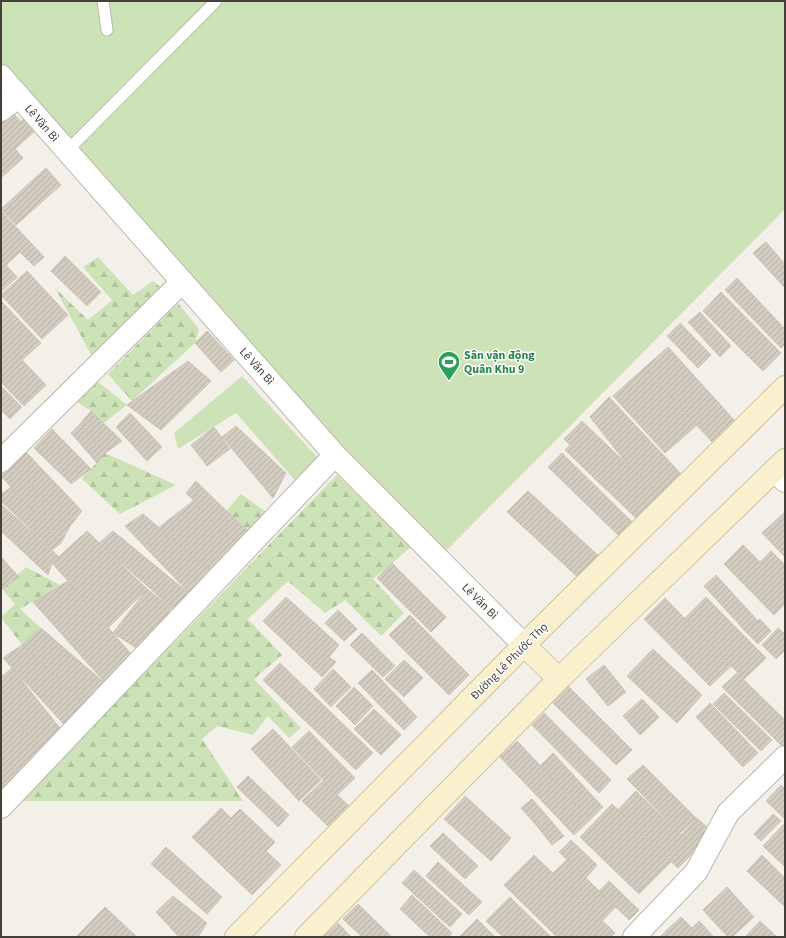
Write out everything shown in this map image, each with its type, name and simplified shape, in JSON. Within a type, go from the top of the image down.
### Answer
[{"type":"street","name":"Lê Văn Bì","points":[[1,76],[335,454],[524,645]]},
{"type":"street","points":[[1,110],[19,96]]},
{"type":"street","points":[[1,461],[182,282]]},
{"type":"street","name":"Đường Lê Phước Thọ","points":[[236,937],[524,645],[785,387]]},
{"type":"street","points":[[1,806],[335,454]]},
{"type":"street","points":[[306,937],[559,679],[782,470]]},
{"type":"street","points":[[524,645],[559,679]]},
{"type":"street","points":[[634,937],[696,872],[728,813],[785,757]]},
{"type":"lane","points":[[103,1],[107,30]]},
{"type":"lane","points":[[67,151],[216,1]]},
{"type":"green space","name":"Sân vận động Quân Khu 9","points":[[1,1],[785,1],[785,209],[442,555],[1,71]]},
{"type":"green space","points":[[98,257],[133,295],[153,281],[164,290],[95,362],[55,288],[88,320],[112,300],[83,267]]},
{"type":"green space","points":[[178,303],[199,329],[195,343],[132,401],[108,374]]},
{"type":"green space","points":[[242,376],[321,461],[299,485],[236,413],[178,449],[174,433]]},
{"type":"green space","points":[[96,380],[127,405],[104,423],[91,411],[74,400]]},
{"type":"green space","points":[[105,453],[176,485],[120,514],[82,479]]},
{"type":"green space","points":[[337,475],[411,547],[373,579],[404,613],[381,636],[345,600],[325,613],[288,581],[248,619],[282,655],[254,679],[301,728],[289,738],[268,716],[253,735],[217,726],[202,739],[243,801],[20,801]]},
{"type":"green space","points":[[241,494],[269,514],[251,535],[226,511]]},
{"type":"green space","points":[[26,567],[60,585],[20,609],[41,628],[22,645],[1,617],[15,604],[2,589]]},
{"type":"building","points":[[7,106],[21,122],[25,118],[36,130],[15,149],[23,158],[1,178],[1,111]]},
{"type":"building","points":[[46,168],[61,185],[16,225],[1,209]]},
{"type":"building","points":[[1,211],[44,257],[34,266],[20,252],[6,265],[17,277],[1,292]]},
{"type":"building","points":[[766,242],[785,264],[785,288],[753,253]]},
{"type":"building","points":[[65,256],[101,292],[87,306],[51,271]]},
{"type":"building","points":[[27,271],[68,315],[42,339],[1,295]]},
{"type":"building","points":[[737,278],[785,329],[785,344],[781,348],[725,290]]},
{"type":"building","points":[[721,292],[781,353],[763,371],[703,311]]},
{"type":"building","points":[[1,301],[41,343],[22,360],[1,338]]},
{"type":"building","points":[[700,312],[731,346],[720,357],[688,322]]},
{"type":"building","points":[[680,323],[711,355],[698,368],[667,336]]},
{"type":"building","points":[[207,331],[234,360],[221,372],[195,343]]},
{"type":"building","points":[[1,338],[46,385],[24,406],[1,382]]},
{"type":"building","points":[[668,347],[736,422],[713,443],[644,368]]},
{"type":"building","points":[[188,361],[211,381],[161,430],[127,405]]},
{"type":"building","points":[[644,368],[697,425],[665,453],[613,396]]},
{"type":"building","points":[[1,386],[22,407],[10,419],[1,410]]},
{"type":"building","points":[[609,397],[682,475],[661,496],[631,469],[590,417]]},
{"type":"building","points":[[91,411],[122,441],[105,453],[80,424]]},
{"type":"building","points":[[130,413],[162,447],[147,461],[116,427]]},
{"type":"building","points":[[582,421],[661,497],[639,521],[565,450],[570,445],[564,439]]},
{"type":"building","points":[[80,424],[105,453],[97,463],[71,433]]},
{"type":"building","points":[[236,426],[286,473],[273,498],[222,437]]},
{"type":"building","points":[[214,427],[230,449],[207,466],[191,445]]},
{"type":"building","points":[[52,429],[91,469],[71,484],[34,448]]},
{"type":"building","points":[[25,451],[82,511],[70,526],[13,465]]},
{"type":"building","points":[[562,453],[633,523],[620,537],[548,467]]},
{"type":"building","points":[[13,465],[70,526],[61,543],[1,476]]},
{"type":"building","points":[[196,481],[251,535],[237,545],[186,493]]},
{"type":"building","points":[[11,487],[61,543],[52,550],[1,501],[1,495]]},
{"type":"building","points":[[528,491],[603,560],[582,581],[507,512]]},
{"type":"building","points":[[193,501],[237,545],[212,573],[157,529]]},
{"type":"building","points":[[1,504],[59,557],[52,563],[48,575],[1,531]]},
{"type":"building","points":[[785,512],[785,557],[762,533]]},
{"type":"building","points":[[143,514],[212,573],[191,595],[125,526]]},
{"type":"building","points":[[87,531],[147,589],[109,627],[52,563]]},
{"type":"building","points":[[113,531],[191,595],[172,608],[99,543]]},
{"type":"building","points":[[743,545],[760,562],[771,551],[785,565],[785,604],[774,615],[724,564]]},
{"type":"building","points":[[1,557],[19,577],[2,589],[1,588]]},
{"type":"building","points":[[392,563],[446,617],[431,632],[377,578]]},
{"type":"building","points":[[716,575],[758,621],[746,632],[704,586]]},
{"type":"building","points":[[68,581],[131,654],[107,685],[33,602]]},
{"type":"building","points":[[147,589],[172,608],[138,649],[113,633]]},
{"type":"building","points":[[286,597],[339,645],[329,657],[336,662],[322,677],[263,621]]},
{"type":"building","points":[[706,597],[766,658],[744,679],[685,618]]},
{"type":"building","points":[[665,598],[731,666],[710,686],[644,619]]},
{"type":"building","points":[[338,610],[357,629],[344,641],[325,623]]},
{"type":"building","points":[[410,615],[469,675],[449,695],[389,635]]},
{"type":"building","points":[[760,619],[771,631],[758,644],[746,632]]},
{"type":"building","points":[[41,628],[107,685],[86,705],[22,645]]},
{"type":"building","points":[[778,628],[785,634],[785,650],[776,659],[762,645]]},
{"type":"building","points":[[362,633],[395,666],[383,677],[350,645]]},
{"type":"building","points":[[22,645],[86,705],[72,733],[3,658]]},
{"type":"building","points":[[653,649],[702,695],[677,723],[627,676]]},
{"type":"building","points":[[404,660],[423,678],[404,697],[385,679]]},
{"type":"building","points":[[280,663],[373,753],[356,770],[263,680]]},
{"type":"building","points":[[604,665],[626,692],[608,706],[586,679]]},
{"type":"building","points":[[12,668],[67,737],[42,748],[1,709],[1,677]]},
{"type":"building","points":[[333,669],[351,687],[331,707],[314,689]]},
{"type":"building","points":[[372,670],[417,717],[404,730],[358,683]]},
{"type":"building","points":[[737,673],[785,720],[784,748],[722,687]]},
{"type":"building","points":[[567,685],[632,750],[616,765],[551,701]]},
{"type":"building","points":[[354,687],[373,706],[355,725],[336,706]]},
{"type":"building","points":[[724,693],[772,740],[761,751],[713,704]]},
{"type":"building","points":[[642,699],[659,717],[640,735],[623,716]]},
{"type":"building","points":[[710,703],[758,753],[743,767],[696,717]]},
{"type":"building","points":[[1,704],[42,748],[17,772],[1,755]]},
{"type":"building","points":[[374,709],[401,735],[381,755],[354,729]]},
{"type":"building","points":[[544,713],[611,780],[599,793],[532,725]]},
{"type":"building","points":[[273,729],[321,780],[299,801],[251,749]]},
{"type":"building","points":[[309,731],[355,778],[337,795],[292,747]]},
{"type":"building","points":[[517,741],[591,819],[574,835],[500,757]]},
{"type":"building","points":[[553,753],[603,807],[591,819],[540,766]]},
{"type":"building","points":[[1,755],[17,772],[3,789],[1,787]]},
{"type":"building","points":[[643,765],[696,818],[680,833],[627,779]]},
{"type":"building","points":[[248,776],[289,815],[278,827],[237,787]]},
{"type":"building","points":[[323,781],[352,809],[332,830],[302,801]]},
{"type":"building","points":[[781,785],[785,789],[785,819],[766,801]]},
{"type":"building","points":[[636,791],[681,835],[697,818],[713,833],[678,868],[618,810]]},
{"type":"building","points":[[465,796],[511,838],[491,861],[444,819]]},
{"type":"building","points":[[532,799],[547,816],[536,825],[521,808]]},
{"type":"building","points":[[612,804],[671,862],[639,894],[580,837]]},
{"type":"building","points":[[221,808],[231,818],[240,809],[275,842],[266,851],[281,865],[252,895],[192,837]]},
{"type":"building","points":[[773,814],[781,821],[761,841],[754,834]]},
{"type":"building","points":[[547,816],[564,836],[552,845],[536,825]]},
{"type":"building","points":[[785,823],[785,864],[784,866],[763,846]]},
{"type":"building","points":[[443,833],[478,866],[465,879],[430,846]]},
{"type":"building","points":[[571,840],[597,865],[586,878],[559,852]]},
{"type":"building","points":[[166,847],[222,897],[207,914],[151,864]]},
{"type":"building","points":[[534,855],[615,933],[611,937],[557,937],[504,885]]},
{"type":"building","points":[[762,855],[785,878],[785,907],[747,871]]},
{"type":"building","points":[[567,860],[616,907],[602,921],[553,873]]},
{"type":"building","points":[[438,862],[482,902],[469,915],[426,876]]},
{"type":"building","points":[[414,870],[462,914],[450,927],[402,883]]},
{"type":"building","points":[[609,881],[639,910],[629,920],[599,891]]},
{"type":"building","points":[[727,887],[754,917],[732,937],[728,937],[703,910]]},
{"type":"building","points":[[412,895],[452,933],[449,937],[430,937],[400,909]]},
{"type":"building","points":[[173,896],[207,923],[198,937],[179,937],[156,912]]},
{"type":"building","points":[[510,897],[551,937],[503,937],[486,921]]},
{"type":"building","points":[[358,904],[392,937],[362,937],[343,919]]},
{"type":"building","points":[[105,907],[137,937],[76,937]]},
{"type":"building","points":[[681,917],[692,928],[699,921],[714,937],[674,937],[667,930]]},
{"type":"building","points":[[477,919],[495,937],[459,937]]},
{"type":"building","points":[[760,921],[777,937],[745,937]]},
{"type":"building","points":[[338,923],[351,937],[323,937]]},
{"type":"building","points":[[667,930],[674,937],[660,937]]},
{"type":"place","name":"Sân vận động Quân Khu 9","points":[[449,382]]}]
